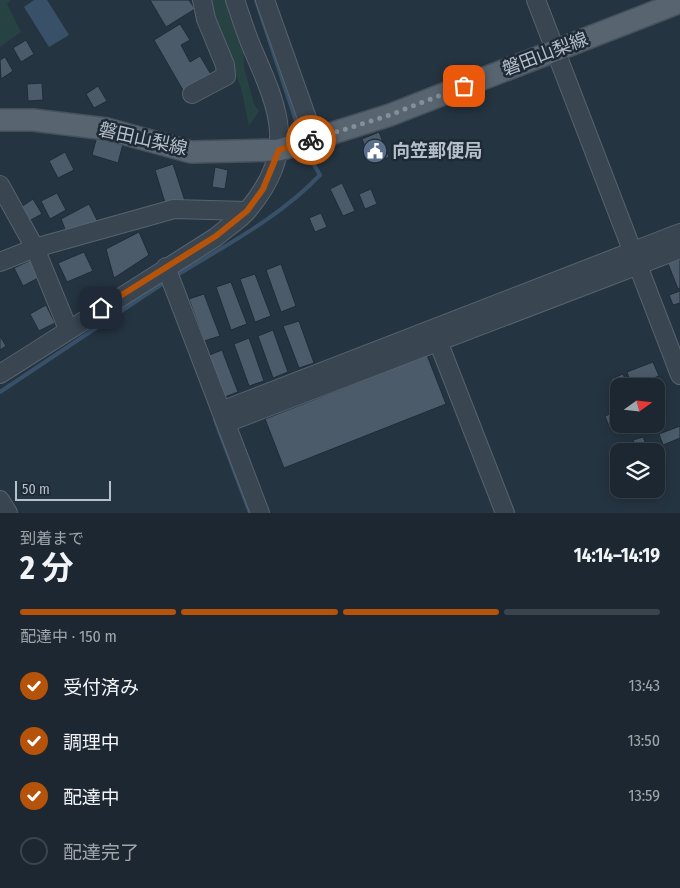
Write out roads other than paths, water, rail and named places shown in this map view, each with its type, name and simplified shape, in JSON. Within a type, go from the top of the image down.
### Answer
[{"type":"main road","name":"磐田山梨線","points":[[0,120],[34,120],[108,130],[191,152],[279,150],[390,115],[680,2]]},
{"type":"street","points":[[192,94],[226,76],[226,65],[206,19],[202,0]]},
{"type":"street","points":[[0,374],[216,236],[247,211],[263,189],[279,150],[280,125],[276,105],[252,48],[235,0]]},
{"type":"street","points":[[265,0],[307,118],[309,140]]},
{"type":"street","points":[[536,0],[680,375]]},
{"type":"street","points":[[0,185],[35,248],[68,329]]},
{"type":"street","points":[[0,262],[35,248],[174,209],[247,211]]},
{"type":"street","points":[[224,417],[635,258],[680,233]]},
{"type":"street","points":[[635,258],[680,249]]},
{"type":"street","points":[[166,267],[260,513]]},
{"type":"street","points":[[435,335],[505,513]]},
{"type":"street","points":[[0,500],[8,513]]},
{"type":"water","points":[[34,0],[47,0],[69,35],[49,47],[24,7]]},
{"type":"waterway","points":[[256,0],[301,136]]},
{"type":"waterway","points":[[174,277],[269,218],[287,205],[320,175],[305,149]]},
{"type":"waterway","points":[[0,392],[165,282]]},
{"type":"waterway","points":[[219,419],[215,420],[250,513]]},
{"type":"place","name":"向笠郵便局","points":[[375,151]]}]
